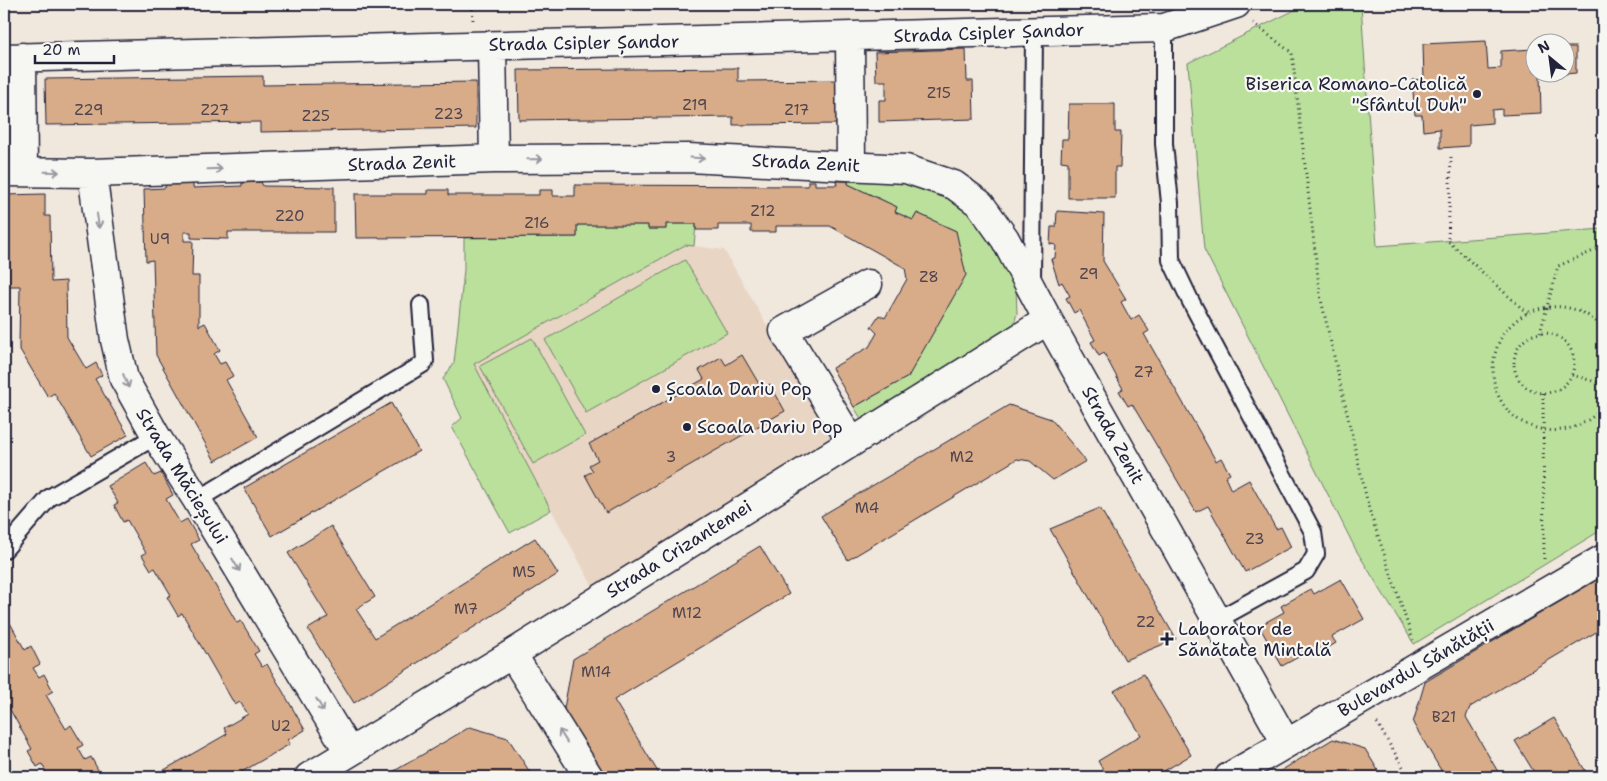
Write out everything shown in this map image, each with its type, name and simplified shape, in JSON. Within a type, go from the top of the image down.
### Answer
[{"type":"street","name":"Strada Csipler Șandor","points":[[13,58],[1164,28],[1233,5]]},
{"type":"street","points":[[850,37],[851,165]]},
{"type":"street","points":[[492,46],[494,159]]},
{"type":"street","points":[[13,58],[13,172]]},
{"type":"street","name":"Strada Zenit","points":[[13,172],[92,173],[494,159],[688,158],[906,169],[954,185],[980,204],[1005,239],[1048,320],[1286,743]]},
{"type":"street","name":"Strada Măcieșului","points":[[92,173],[115,340],[124,379],[156,436],[197,500],[349,752]]},
{"type":"street","points":[[852,441],[784,332],[868,284]]},
{"type":"street","name":"Strada Crizantemei","points":[[309,777],[512,654],[1048,320]]},
{"type":"street","name":"Bulevardul Sănătății","points":[[1229,777],[1603,559]]},
{"type":"street","points":[[512,654],[589,777]]},
{"type":"lane","points":[[1164,28],[1164,144],[1170,203],[1171,260],[1190,300],[1313,532],[1316,554],[1306,571],[1217,620]]},
{"type":"lane","points":[[1032,290],[1034,31]]},
{"type":"lane","points":[[197,500],[423,364],[425,361],[421,305]]},
{"type":"lane","points":[[4,550],[49,498],[156,436]]},
{"type":"path","points":[[1233,5],[1292,53],[1320,294],[1369,509],[1414,644],[1425,663]]},
{"type":"path","points":[[1451,157],[1448,241],[1527,313]]},
{"type":"path","points":[[1540,333],[1558,266],[1603,247]]},
{"type":"path","points":[[1603,330],[1600,324],[1582,312],[1562,306],[1541,308],[1527,313],[1505,330],[1495,349],[1492,370],[1495,390],[1505,407],[1520,421],[1543,430],[1558,432],[1578,427],[1595,417],[1603,407]]},
{"type":"path","points":[[1540,333],[1555,334],[1570,346],[1574,355],[1575,365],[1572,375],[1559,390],[1539,393],[1529,390],[1521,383],[1516,374],[1515,354],[1526,338],[1540,333]]},
{"type":"path","points":[[1572,375],[1603,384]]},
{"type":"path","points":[[1543,393],[1544,566],[1552,560]]},
{"type":"path","points":[[1363,698],[1409,777]]},
{"type":"shaded area","points":[[685,245],[724,250],[774,338],[844,429],[593,587],[473,364]]},
{"type":"green space","points":[[1307,4],[1361,4],[1377,246],[1603,229],[1603,529],[1414,644],[1356,550],[1204,249],[1188,63]]},
{"type":"green space","points":[[850,171],[929,186],[970,204],[1016,287],[1017,313],[1009,343],[868,430],[854,407],[908,377],[956,231],[917,213],[913,220],[895,212],[897,207],[848,184]]},
{"type":"green space","points":[[666,224],[696,224],[694,246],[685,245],[474,364],[551,510],[510,533],[452,427],[462,418],[443,379],[454,363],[464,270],[464,238],[577,237],[577,225],[648,225],[648,229],[666,229]]},
{"type":"green space","points":[[685,260],[727,333],[586,413],[545,340]]},
{"type":"green space","points":[[532,338],[585,435],[533,464],[480,366]]},
{"type":"building","name":"Biserica Romano-Catolică \"Sfântul Duh\"","points":[[1486,41],[1488,69],[1501,68],[1501,51],[1524,50],[1524,82],[1540,82],[1541,113],[1502,115],[1502,109],[1492,110],[1492,123],[1469,125],[1469,146],[1440,148],[1440,129],[1423,131],[1422,115],[1415,115],[1412,80],[1424,79],[1423,44]]},
{"type":"building","name":"Biserica Romano-Catolică \"Sfântul Duh\"","points":[[1574,47],[1576,47],[1576,73],[1574,73]]},
{"type":"building","points":[[966,49],[967,81],[973,81],[974,119],[879,122],[879,100],[886,100],[886,81],[876,81],[875,52]]},
{"type":"building","points":[[738,68],[738,81],[843,80],[843,124],[733,125],[733,117],[519,120],[518,70]]},
{"type":"building","points":[[263,76],[263,85],[476,82],[476,128],[260,132],[260,122],[46,125],[45,79]]},
{"type":"building","points":[[5,82],[6,131],[4,131]]},
{"type":"building","points":[[1069,104],[1115,104],[1115,132],[1121,132],[1120,167],[1115,167],[1115,198],[1068,198],[1068,162],[1061,161],[1062,139],[1068,139]]},
{"type":"building","points":[[808,181],[815,181],[815,185],[837,185],[836,181],[848,181],[848,184],[897,207],[895,212],[913,220],[917,213],[956,231],[966,275],[908,377],[854,407],[832,368],[869,347],[877,333],[871,327],[879,315],[885,318],[907,279],[905,268],[830,226],[776,226],[776,232],[751,232],[751,225],[718,225],[718,230],[696,230],[696,224],[666,224],[666,229],[648,229],[648,225],[577,225],[577,237],[356,238],[355,194],[428,194],[428,190],[448,190],[448,195],[539,195],[539,190],[553,190],[553,196],[575,196],[575,185],[808,186]]},
{"type":"building","points":[[261,182],[263,186],[334,187],[334,232],[228,232],[228,239],[191,238],[191,232],[184,232],[184,241],[193,241],[192,276],[199,276],[199,326],[205,323],[220,350],[214,354],[220,364],[225,362],[233,376],[226,380],[258,437],[215,461],[156,355],[153,260],[146,261],[144,189],[165,188],[166,184],[193,183],[193,188],[242,186],[242,183]]},
{"type":"building","points":[[45,194],[45,216],[50,216],[51,282],[66,281],[67,337],[86,369],[96,363],[102,375],[95,379],[128,435],[91,456],[54,393],[48,397],[19,348],[20,286],[5,286],[4,195]]},
{"type":"building","points":[[1057,211],[1104,214],[1103,261],[1126,299],[1121,302],[1131,320],[1139,315],[1149,331],[1144,334],[1216,461],[1221,458],[1230,474],[1225,477],[1231,490],[1249,480],[1276,529],[1281,527],[1291,547],[1245,572],[1208,506],[1196,512],[1132,404],[1128,406],[1119,391],[1123,389],[1104,353],[1099,356],[1091,342],[1095,340],[1079,310],[1074,313],[1066,298],[1070,296],[1062,282],[1059,284],[1051,259],[1055,258],[1056,245],[1050,244],[1051,227],[1056,227]]},
{"type":"building","name":"Scoala Dariu Pop","points":[[742,355],[762,389],[770,384],[785,411],[606,513],[585,475],[593,471],[589,465],[598,460],[589,444],[704,379],[699,370],[721,357],[726,365]]},
{"type":"building","points":[[391,403],[419,451],[272,536],[244,488]]},
{"type":"building","points":[[1009,405],[1051,419],[1086,461],[1053,480],[1030,461],[1017,459],[848,560],[821,516]]},
{"type":"building","points":[[146,463],[154,476],[161,473],[173,495],[166,499],[180,523],[187,519],[199,540],[191,544],[237,623],[241,621],[259,651],[254,654],[262,667],[267,664],[305,730],[288,740],[290,744],[233,777],[152,777],[227,734],[224,728],[248,714],[240,702],[235,705],[182,613],[178,616],[167,597],[171,595],[155,568],[151,570],[142,555],[146,553],[127,520],[123,522],[114,505],[118,503],[108,486]]},
{"type":"building","points":[[1100,508],[1176,639],[1125,660],[1050,529]]},
{"type":"building","points":[[331,526],[375,597],[356,609],[375,638],[535,538],[558,574],[354,703],[308,629],[328,617],[288,553]]},
{"type":"building","points":[[760,546],[789,594],[614,700],[661,777],[601,777],[563,714],[573,659]]},
{"type":"building","points":[[1603,576],[1603,628],[1470,707],[1466,717],[1501,777],[1445,777],[1413,723],[1425,682]]},
{"type":"building","points":[[1341,579],[1364,619],[1332,637],[1336,643],[1316,655],[1313,649],[1282,666],[1259,626],[1284,612],[1281,606],[1311,589],[1314,594]]},
{"type":"building","points":[[4,612],[25,650],[31,646],[40,664],[33,668],[39,677],[44,674],[53,691],[46,695],[66,729],[71,725],[83,745],[78,748],[85,760],[91,757],[102,777],[49,777],[42,764],[37,767],[28,751],[32,749],[4,699]]},
{"type":"building","points":[[1143,674],[1191,755],[1154,777],[1107,777],[1098,761],[1141,735],[1114,691]]},
{"type":"building","points":[[1554,718],[1589,777],[1537,777],[1515,741]]},
{"type":"building","points":[[470,727],[508,738],[533,777],[384,777]]},
{"type":"building","points":[[1333,739],[1365,749],[1382,777],[1279,777],[1277,773]]},
{"type":"place","name":"Biserica Romano-Catolică \"Sfântul Duh\"","points":[[1477,94]]},
{"type":"place","name":"Școala Dariu Pop","points":[[656,389]]},
{"type":"place","name":"Scoala Dariu Pop","points":[[687,427]]},
{"type":"place","name":"Laborator de Sănătate Mintală","points":[[1167,639]]}]
